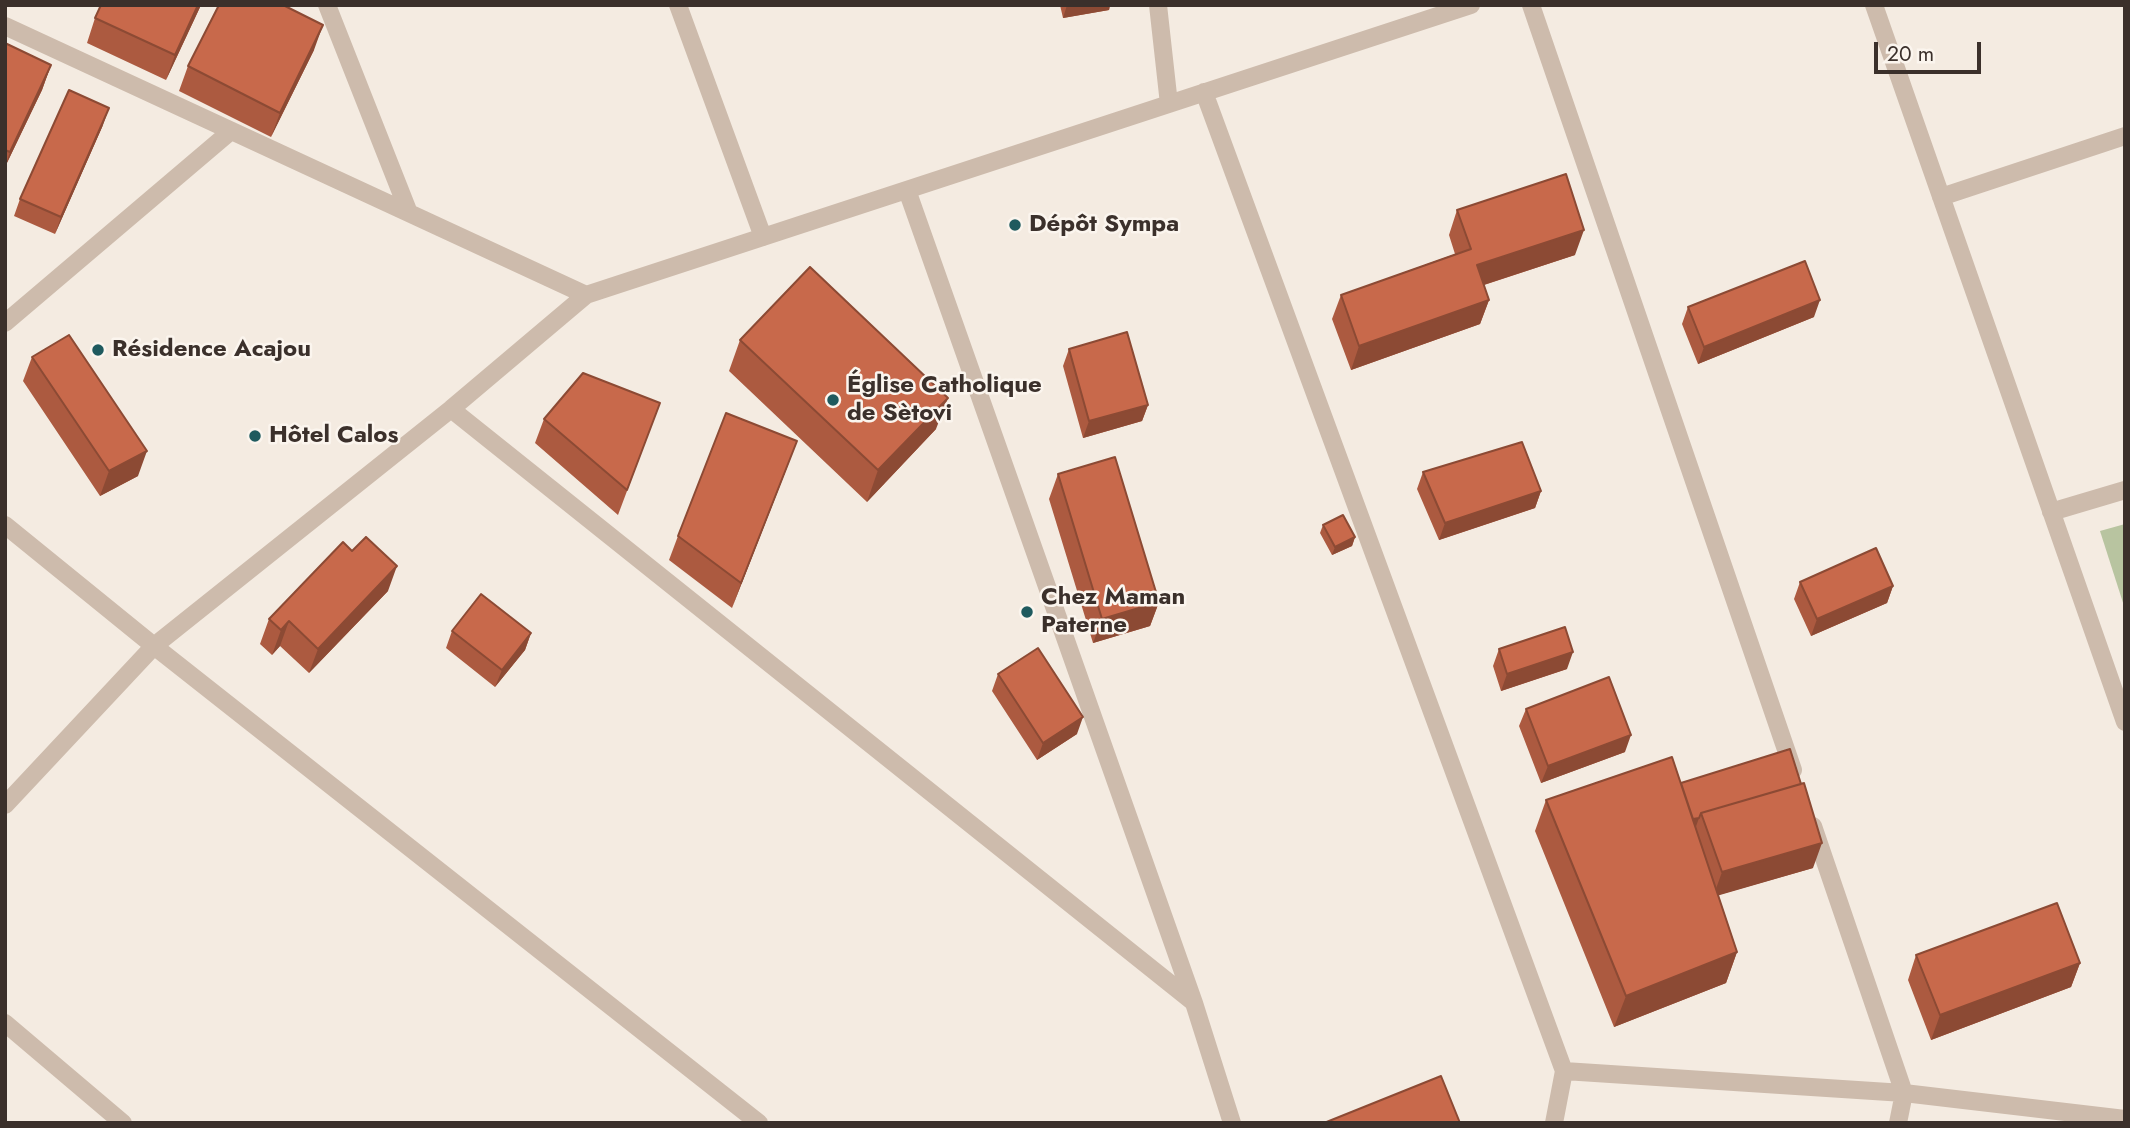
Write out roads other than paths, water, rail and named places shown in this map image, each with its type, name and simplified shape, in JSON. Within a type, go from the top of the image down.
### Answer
[{"type":"street","points":[[327,5],[409,214]]},
{"type":"street","points":[[678,5],[763,237]]},
{"type":"street","points":[[1158,5],[1169,104]]},
{"type":"street","points":[[5,805],[154,646],[451,409],[586,295],[1471,5]]},
{"type":"street","points":[[1531,5],[1904,1093],[1898,1123]]},
{"type":"street","points":[[1874,5],[2125,722]]},
{"type":"street","points":[[5,26],[586,295]]},
{"type":"street","points":[[1204,93],[1564,1071],[1554,1123]]},
{"type":"street","points":[[5,323],[231,131]]},
{"type":"street","points":[[1941,197],[2125,135]]},
{"type":"street","points":[[907,190],[1194,1003],[1232,1123]]},
{"type":"street","points":[[451,409],[1194,1003]]},
{"type":"street","points":[[2051,513],[2125,490]]},
{"type":"street","points":[[5,525],[154,646],[759,1123]]},
{"type":"street","points":[[5,1023],[123,1123]]},
{"type":"street","points":[[1564,1071],[1904,1093],[2125,1119]]},
{"type":"place","name":"Dépôt Sympa","points":[[1015,225]]},
{"type":"place","name":"Résidence Acajou","points":[[98,350]]},
{"type":"place","name":"Église Catholique de Sètovi","points":[[833,400]]},
{"type":"place","name":"Hôtel Calos","points":[[255,436]]},
{"type":"place","name":"Chez Maman Paterne","points":[[1027,612]]}]
